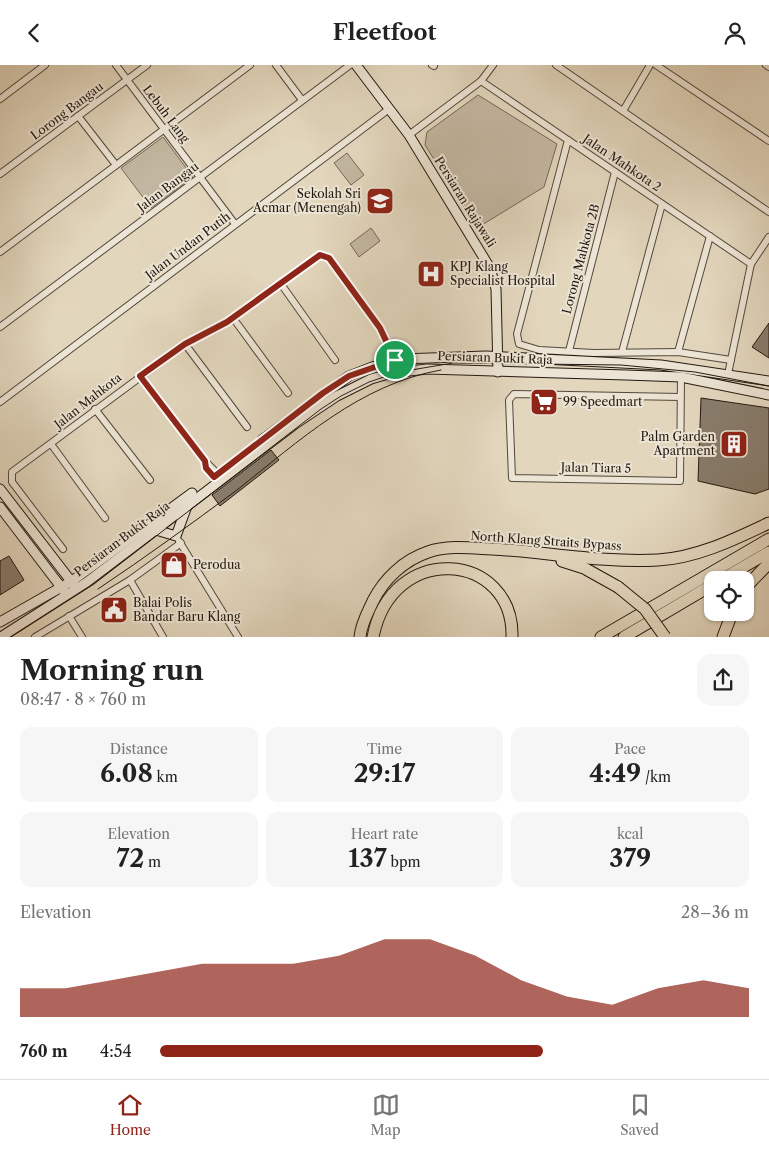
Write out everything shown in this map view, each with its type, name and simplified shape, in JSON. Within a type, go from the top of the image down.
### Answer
[{"type":"highway","name":"North Klang Straits Bypass","points":[[360,637],[376,595],[407,561],[429,551],[450,547],[524,551],[616,561],[660,560],[688,555],[732,541],[769,523]]},
{"type":"highway","points":[[601,637],[769,539]]},
{"type":"highway","points":[[524,551],[584,568],[618,587],[645,609],[665,637]]},
{"type":"highway","points":[[736,571],[769,552]]},
{"type":"highway","points":[[353,637],[357,619],[371,592],[388,573],[407,561]]},
{"type":"highway","points":[[754,579],[769,563]]},
{"type":"highway","points":[[373,637],[386,602],[403,582],[425,571],[451,569],[475,575],[495,589],[506,608],[512,637]]},
{"type":"highway","points":[[624,637],[704,590]]},
{"type":"highway","points":[[723,637],[729,621]]},
{"type":"main road","name":"Persiaran Rajawali","points":[[356,65],[409,135],[480,250],[496,281],[498,372]]},
{"type":"main road","name":"Persiaran Bukit Raja","points":[[0,622],[72,581],[323,393],[349,376],[395,360],[451,356],[661,365],[769,381]]},
{"type":"main road","name":"Persiaran Bukit Raja","points":[[1,637],[12,634],[77,589],[295,424],[337,396],[371,379],[392,373],[426,369],[681,377],[769,395]]},
{"type":"main road","points":[[0,489],[77,589]]},
{"type":"main road","points":[[156,530],[178,539],[188,504]]},
{"type":"main road","points":[[0,507],[66,596]]},
{"type":"street","points":[[1,96],[45,65]]},
{"type":"street","name":"Lebuh Lang","points":[[116,65],[235,224]]},
{"type":"street","name":"Lorong Bangau","points":[[0,174],[147,65]]},
{"type":"street","points":[[0,251],[250,65]]},
{"type":"street","points":[[276,65],[302,100]]},
{"type":"street","name":"Jalan Bangau","points":[[0,327],[350,65]]},
{"type":"street","points":[[409,135],[481,81],[493,65]]},
{"type":"street","points":[[556,65],[769,212]]},
{"type":"street","points":[[623,111],[650,65]]},
{"type":"street","points":[[656,65],[769,141]]},
{"type":"street","name":"Jalan Mahkota 2","points":[[481,81],[751,264]]},
{"type":"street","name":"Jalan Undan Putih","points":[[0,402],[389,109]]},
{"type":"street","points":[[78,116],[116,165]]},
{"type":"street","points":[[568,140],[517,334],[519,344],[523,347],[568,351],[678,352],[731,360]]},
{"type":"street","name":"Lorong Mahkota 2B","points":[[568,351],[615,172]]},
{"type":"street","points":[[622,352],[662,204]]},
{"type":"street","points":[[678,352],[710,237]]},
{"type":"street","points":[[728,374],[751,264],[769,237]]},
{"type":"street","name":"Jalan Mahkota","points":[[63,549],[12,481],[12,472],[185,344],[232,318],[281,285],[320,255],[329,258],[380,328],[395,360]]},
{"type":"street","points":[[281,285],[335,359]]},
{"type":"street","points":[[232,318],[288,393]]},
{"type":"street","points":[[185,344],[247,427]]},
{"type":"street","points":[[140,376],[205,461],[206,468],[216,475]]},
{"type":"street","points":[[681,377],[681,397]]},
{"type":"street","name":"Jalan Tiara 5","points":[[514,395],[681,397],[680,481],[512,478],[509,400],[514,395]]},
{"type":"street","points":[[95,409],[150,480]]},
{"type":"street","points":[[51,444],[105,518]]},
{"type":"street","points":[[35,637],[130,580],[178,539],[238,637]]},
{"type":"street","points":[[130,580],[163,637]]},
{"type":"street","points":[[69,616],[82,637]]},
{"type":"shaded area","points":[[478,95],[557,144],[544,187],[477,228],[425,145],[427,132]]},
{"type":"shaded area","points":[[163,137],[193,177],[151,208],[121,168]]},
{"type":"shaded area","points":[[347,153],[364,175],[351,185],[334,163]]},
{"type":"shaded area","points":[[371,228],[380,241],[359,257],[350,244]]},
{"type":"building","points":[[769,323],[769,358],[752,347]]},
{"type":"building","name":"Palm Garden Apartment","points":[[701,398],[769,408],[769,489],[755,494],[698,481]]},
{"type":"building","points":[[271,450],[279,460],[220,506],[212,495]]},
{"type":"building","points":[[9,556],[24,580],[0,595],[0,561]]},
{"type":"tram line","points":[[11,637],[94,584],[321,409],[341,396],[369,382],[399,372],[453,363],[621,365],[695,372],[769,386]]},
{"type":"tram line","points":[[98,589],[220,503],[307,434],[357,401],[412,377],[441,370]]},
{"type":"place","name":"Sekolah Sri Acmar (Menengah)","points":[[380,201]]},
{"type":"place","name":"KPJ Klang Specialist Hospital","points":[[431,274]]},
{"type":"place","name":"99 Speedmart","points":[[544,402]]},
{"type":"place","name":"Palm Garden Apartment","points":[[734,444]]},
{"type":"place","name":"Perodua","points":[[174,565]]},
{"type":"place","name":"Balai Polis Bandar Baru Klang","points":[[114,610]]},
{"type":"route","points":[[320,255],[325,255],[329,258],[380,328],[395,360],[349,376],[323,393],[214,477],[206,468],[205,461],[140,376],[185,344],[227,322],[281,285],[320,255]]}]
